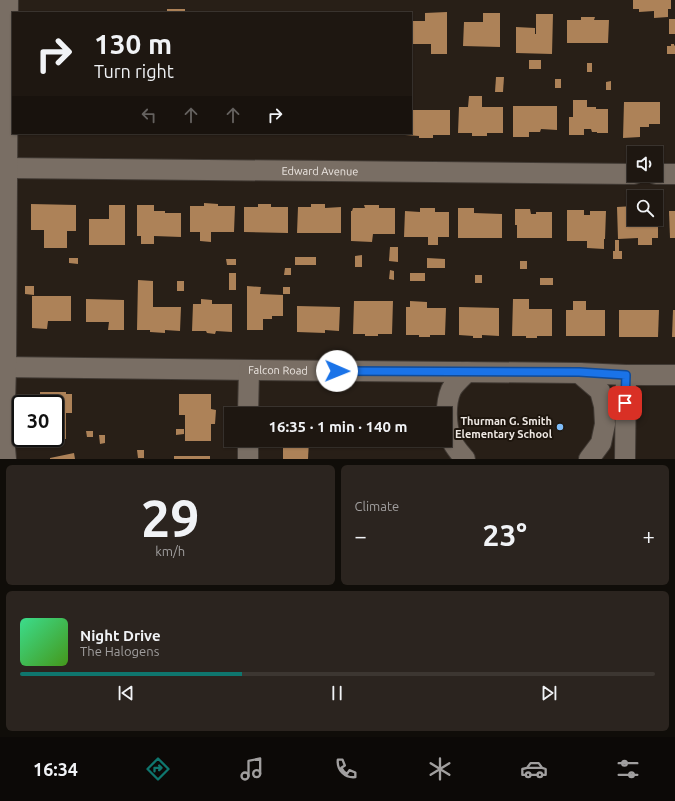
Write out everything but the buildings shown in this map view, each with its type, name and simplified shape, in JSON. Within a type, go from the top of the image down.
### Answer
[{"type":"street","points":[[6,459],[4,437],[3,367],[8,0]]},
{"type":"street","name":"Edward Avenue","points":[[6,168],[627,174]]},
{"type":"street","points":[[663,174],[675,174]]},
{"type":"street","name":"Falcon Road","points":[[3,367],[579,372],[626,375],[675,375]]},
{"type":"street","points":[[248,370],[248,407]]},
{"type":"street","points":[[466,459],[451,440],[447,403],[451,389],[467,372]]},
{"type":"street","points":[[579,372],[600,391],[604,406],[605,424],[601,443],[589,459]]},
{"type":"street","points":[[625,459],[626,375]]},
{"type":"street","points":[[248,447],[248,459]]},
{"type":"place","name":"Thurman G. Smith Elementary School","points":[[560,427]]},
{"type":"route","points":[[337,371],[579,372],[626,375],[625,403]]}]
